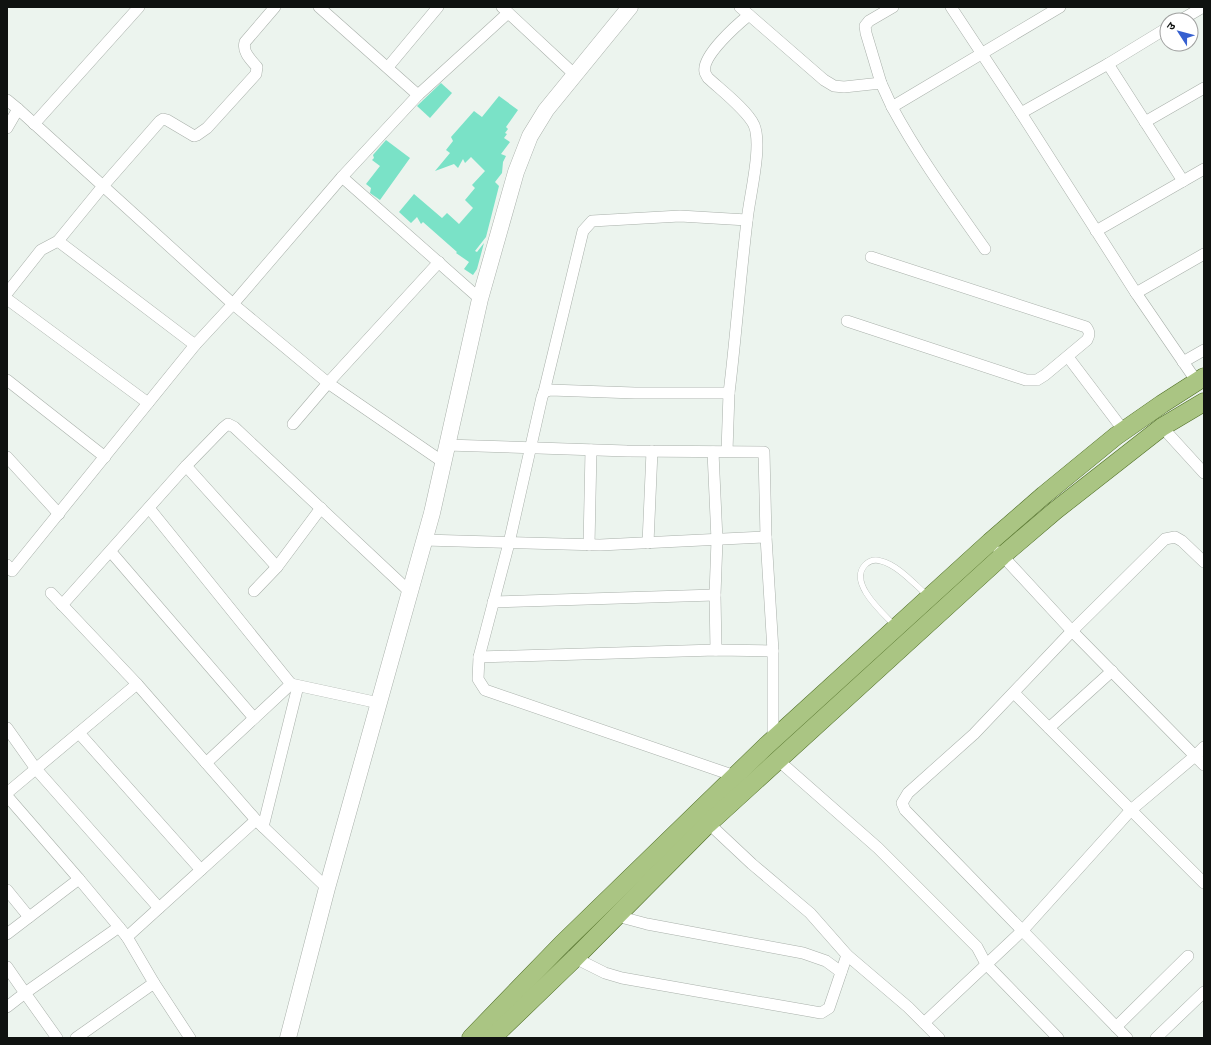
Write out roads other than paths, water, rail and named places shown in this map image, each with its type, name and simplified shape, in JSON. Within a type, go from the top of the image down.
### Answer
[{"type":"main road","points":[[288,1038],[327,888],[424,540],[480,299],[516,172],[530,136],[546,110],[630,7]]},
{"type":"main road","points":[[484,1035],[575,958],[617,916],[703,818],[735,776],[896,627],[1044,495],[1124,431],[1162,404],[1200,380]]},
{"type":"main road","points":[[484,1035],[562,944],[703,818],[778,760],[1002,556],[1056,510],[1166,432],[1204,402]]},
{"type":"street","points":[[34,124],[139,7]]},
{"type":"street","points":[[7,293],[41,250],[58,241],[103,186],[160,121],[163,119],[167,120],[194,136],[207,128],[256,74],[257,67],[245,52],[245,42],[275,7]]},
{"type":"street","points":[[318,7],[388,67],[418,96]]},
{"type":"street","points":[[388,67],[438,7]]},
{"type":"street","points":[[740,7],[824,80],[834,86],[844,87],[881,83]]},
{"type":"street","points":[[893,7],[869,21],[866,26],[866,33],[881,83],[892,108],[904,129],[932,173],[985,249]]},
{"type":"street","points":[[951,7],[1021,113],[1136,293],[1183,362],[1200,380]]},
{"type":"street","points":[[892,108],[1060,7]]},
{"type":"street","points":[[9,571],[105,457],[195,345],[233,304],[342,177],[418,96],[505,10],[574,74]]},
{"type":"street","points":[[727,451],[729,393],[747,220],[757,142],[754,126],[745,112],[708,78],[705,72],[705,66],[720,42],[749,14]]},
{"type":"street","points":[[1021,113],[1108,64],[1159,33]]},
{"type":"street","points":[[1108,64],[1183,181]]},
{"type":"street","points":[[1145,122],[1204,88]]},
{"type":"street","points":[[7,100],[233,304],[328,383],[443,462]]},
{"type":"street","points":[[7,128],[18,109]]},
{"type":"street","points":[[1096,231],[1204,169]]},
{"type":"street","points":[[342,177],[480,299]]},
{"type":"street","points":[[735,776],[485,690],[478,679],[479,657],[509,543],[542,397],[583,231],[592,221],[680,216],[747,220]]},
{"type":"street","points":[[58,241],[195,345]]},
{"type":"street","points":[[1136,293],[1204,254]]},
{"type":"street","points":[[847,321],[1026,380],[1037,380],[1045,375],[1088,340],[1089,331],[1086,327],[870,257]]},
{"type":"street","points":[[293,424],[328,383],[439,262]]},
{"type":"street","points":[[7,299],[148,403]]},
{"type":"street","points":[[1183,362],[1204,350]]},
{"type":"street","points":[[1068,357],[1124,431]]},
{"type":"street","points":[[7,380],[105,457]]},
{"type":"street","points":[[544,392],[550,390],[635,393],[729,393]]},
{"type":"street","points":[[62,605],[111,552],[186,466],[228,424],[234,427],[410,592]]},
{"type":"street","points":[[1166,432],[1204,472]]},
{"type":"street","points":[[446,445],[591,450],[764,452],[766,537],[774,651],[773,740]]},
{"type":"street","points":[[590,545],[591,450]]},
{"type":"street","points":[[648,543],[652,451]]},
{"type":"street","points":[[713,452],[717,540],[715,595],[716,650]]},
{"type":"street","points":[[7,457],[58,514]]},
{"type":"street","points":[[186,466],[277,567]]},
{"type":"street","points":[[149,508],[295,685],[379,703]]},
{"type":"street","points":[[254,591],[277,567],[321,508]]},
{"type":"street","points":[[424,540],[590,545],[766,537]]},
{"type":"street","points":[[1127,1038],[904,810],[902,803],[908,793],[974,734],[1072,631],[1165,539],[1175,537],[1182,541],[1204,562]]},
{"type":"street","points":[[990,542],[1072,631],[1204,765]]},
{"type":"street","points":[[111,552],[254,718]]},
{"type":"street","points":[[51,593],[138,684],[259,824],[327,888]]},
{"type":"street","points":[[493,602],[715,595]]},
{"type":"street","points":[[479,657],[716,650],[774,651]]},
{"type":"street","points":[[1049,728],[1112,671]]},
{"type":"street","points":[[138,684],[7,794],[127,937],[154,983],[190,1038]]},
{"type":"street","points":[[206,763],[254,718],[295,685]]},
{"type":"street","points":[[127,937],[201,870],[259,824],[295,685]]},
{"type":"street","points":[[1014,693],[1204,883]]},
{"type":"street","points":[[7,728],[36,769],[159,908]]},
{"type":"street","points":[[79,733],[201,870]]},
{"type":"street","points":[[924,1023],[1023,930],[1131,810],[1204,747]]},
{"type":"street","points":[[778,760],[878,848],[977,947],[986,964],[1058,1038]]},
{"type":"street","points":[[703,818],[752,864],[810,913],[847,955],[908,1006],[939,1038]]},
{"type":"street","points":[[7,934],[79,879]]},
{"type":"street","points":[[7,890],[29,918]]},
{"type":"street","points":[[617,916],[647,924],[803,953],[826,961],[842,972]]},
{"type":"street","points":[[7,1007],[119,927]]},
{"type":"street","points":[[575,958],[605,973],[628,979],[821,1013],[829,1008],[847,955]]},
{"type":"street","points":[[1116,1027],[1188,956]]},
{"type":"street","points":[[7,967],[57,1038]]},
{"type":"street","points":[[76,1038],[154,983]]},
{"type":"street","points":[[1156,1038],[1204,992]]},
{"type":"lane","points":[[896,627],[860,584],[861,572],[865,565],[872,560],[880,560],[889,564],[929,597]]}]
